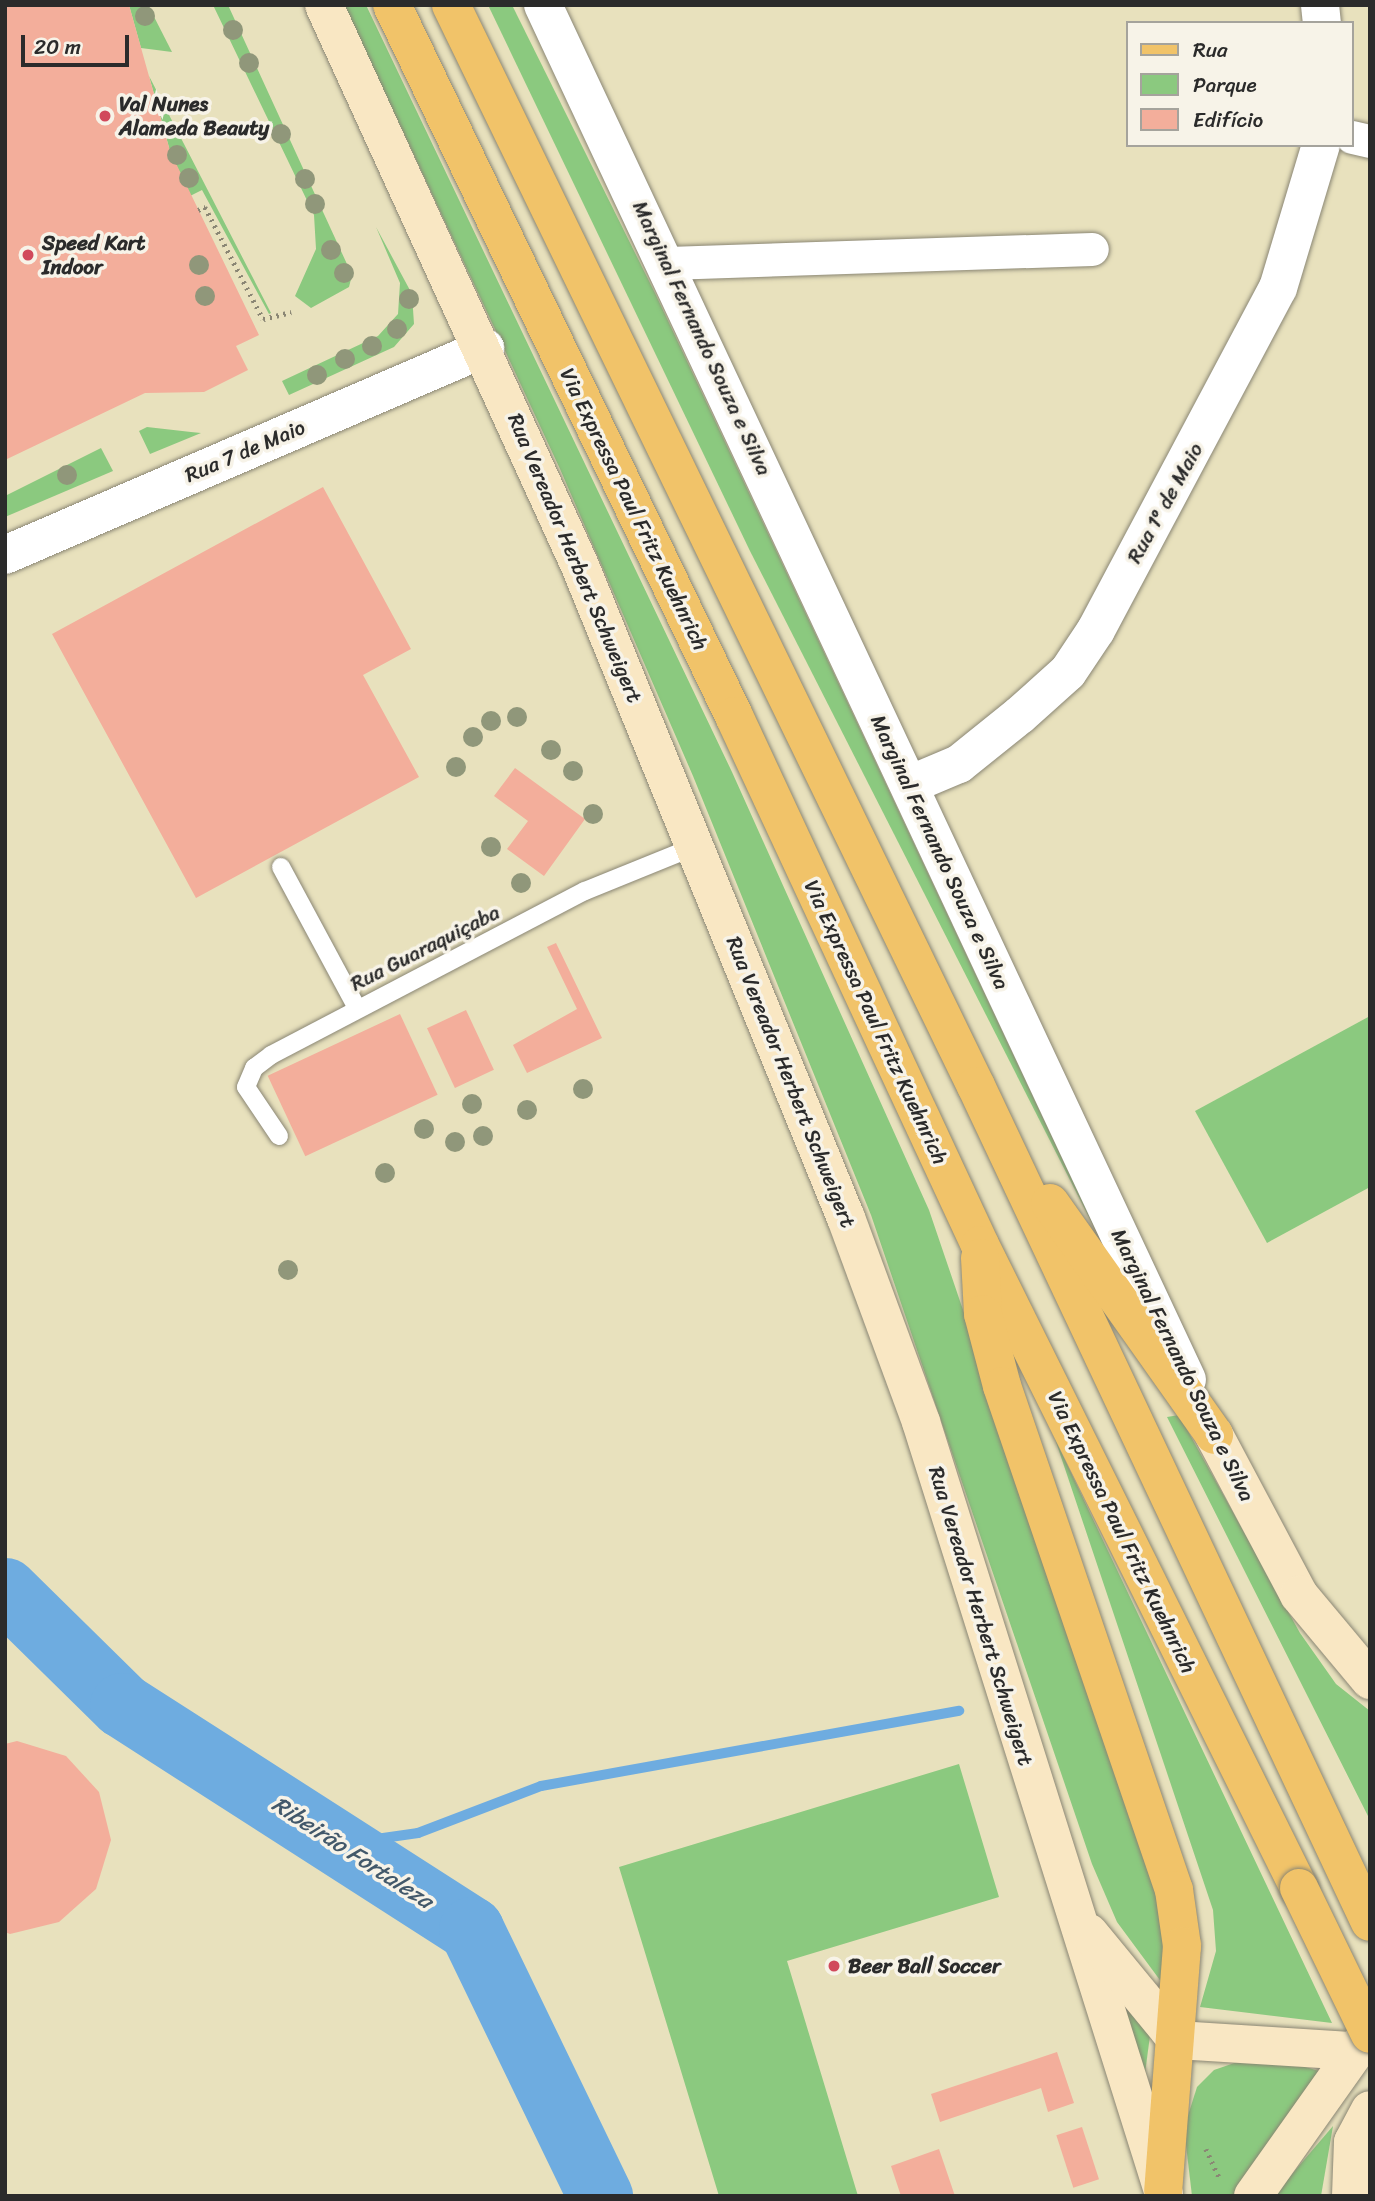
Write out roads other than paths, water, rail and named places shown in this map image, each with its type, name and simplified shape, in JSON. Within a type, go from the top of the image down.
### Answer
[{"type":"main road","name":"Rua Vereador Herbert Schweigert","points":[[324,5],[485,348],[696,846],[921,1422],[1163,2193]]},
{"type":"main road","name":"Via Expressa Paul Fritz Kuehnrich","points":[[392,5],[734,716],[980,1245],[1299,1888],[1365,2039]]},
{"type":"main road","points":[[451,5],[976,1086],[1370,1922]]},
{"type":"main road","points":[[976,1086],[1107,1290],[1214,1435]]},
{"type":"main road","points":[[980,1245],[983,1314],[1002,1386],[1174,1890],[1182,1946],[1177,2040],[1163,2193]]},
{"type":"main road","name":"Marginal Fernando Souza e Silva","points":[[1214,1435],[1299,1595],[1370,1679]]},
{"type":"main road","points":[[1075,1915],[1177,2040]]},
{"type":"main road","points":[[1177,2040],[1365,2039]]},
{"type":"main road","points":[[1253,2196],[1365,2039]]},
{"type":"main road","points":[[1351,2196],[1353,2142],[1370,2110]]},
{"type":"street","name":"Marginal Fernando Souza e Silva","points":[[543,5],[668,263],[1214,1435]]},
{"type":"street","name":"Rua 1º de Maio","points":[[909,785],[959,764],[1020,715],[1068,672],[1096,630],[1273,299],[1320,147]]},
{"type":"street","points":[[668,263],[1092,249]]},
{"type":"street","name":"Rua 7 de Maio","points":[[5,555],[485,348]]},
{"type":"lane","name":"Rua Guaraquiçaba","points":[[279,1136],[250,1101],[246,1087],[254,1068],[357,1008],[595,886],[696,846]]},
{"type":"lane","points":[[281,867],[357,1008]]},
{"type":"waterway","name":"Ribeirão Fortaleza","points":[[5,1590],[122,1705],[471,1929],[600,2196]]},
{"type":"waterway","points":[[334,1845],[418,1833],[541,1786],[959,1711]]},
{"type":"place","name":"Val Nunes Alameda Beauty","points":[[105,116]]},
{"type":"place","name":"Speed Kart Indoor","points":[[28,255]]},
{"type":"place","name":"Beer Ball Soccer","points":[[834,1966]]}]
